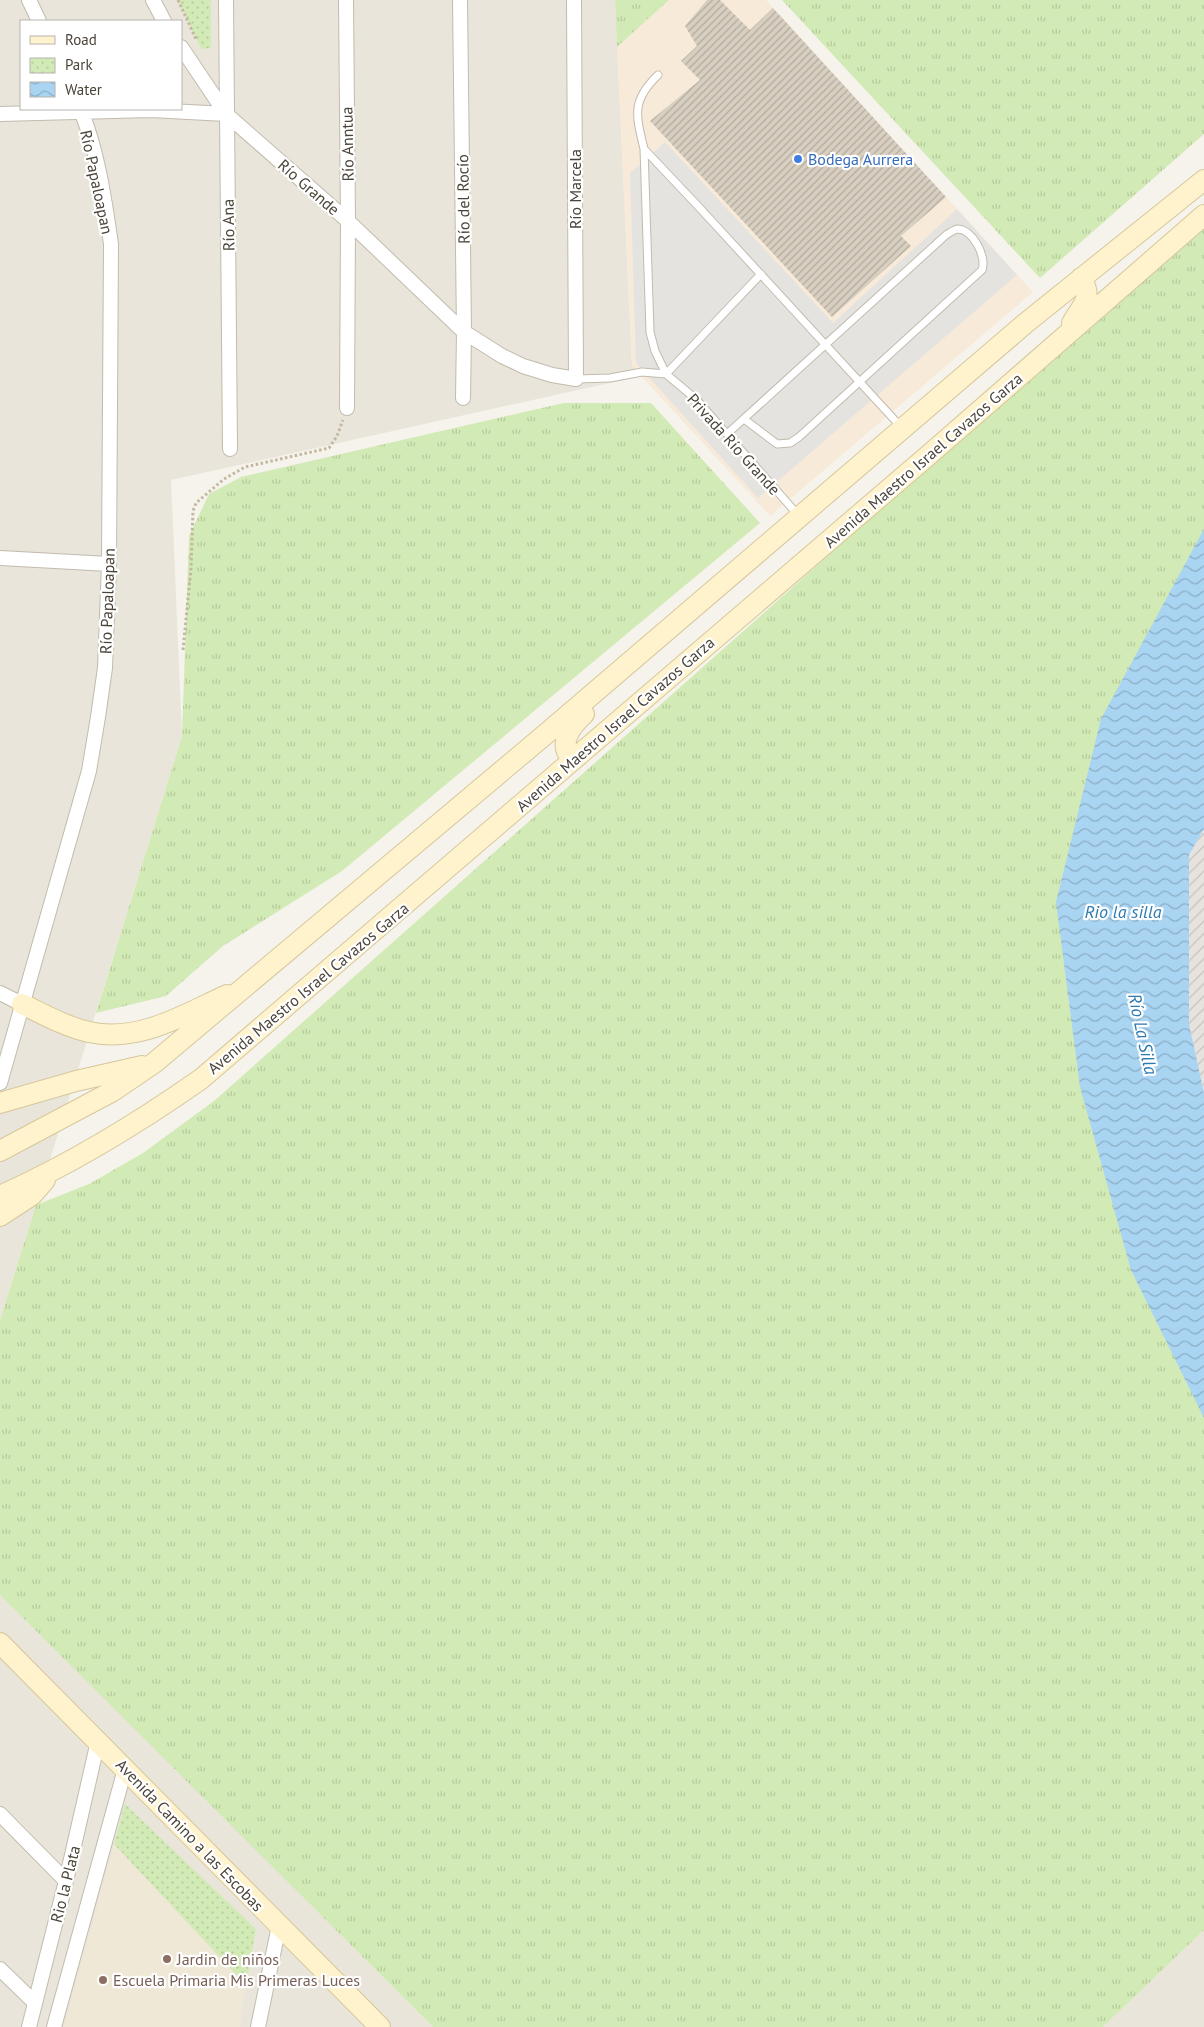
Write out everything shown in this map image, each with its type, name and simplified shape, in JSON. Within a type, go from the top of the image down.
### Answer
[{"type":"main road","points":[[0,1151],[113,1091],[154,1063],[249,985],[1081,278],[1204,180]]},
{"type":"main road","name":"Avenida Maestro Israel Cavazos Garza","points":[[0,1196],[51,1171],[137,1122],[201,1079],[574,760],[1204,215]]},
{"type":"main road","points":[[1066,336],[1087,297],[1086,288],[1081,278]]},
{"type":"main road","points":[[574,760],[566,750],[565,744],[569,731],[599,699],[606,682]]},
{"type":"main road","points":[[22,1004],[88,1032],[119,1035],[136,1033],[168,1023],[249,985]]},
{"type":"main road","points":[[0,1103],[76,1081],[154,1063]]},
{"type":"main road","points":[[0,1216],[32,1195],[51,1171]]},
{"type":"main road","name":"Avenida Camino a las Escobas","points":[[0,1643],[380,2027]]},
{"type":"street","points":[[29,0],[39,20]]},
{"type":"street","name":"Río Ana","points":[[226,0],[230,449]]},
{"type":"street","name":"Río Anntua","points":[[346,0],[347,408]]},
{"type":"street","name":"Río del Rocío","points":[[460,0],[463,398]]},
{"type":"street","name":"Río Marcela","points":[[574,0],[576,379]]},
{"type":"street","points":[[182,48],[226,114]]},
{"type":"street","points":[[0,114],[80,110]]},
{"type":"street","name":"Río Papaloapan","points":[[0,1083],[88,771],[105,668],[109,564],[111,244],[105,200],[80,110]]},
{"type":"street","points":[[166,110],[226,114]]},
{"type":"street","name":"Río Grande","points":[[226,114],[348,222],[464,332],[502,356],[524,366],[552,375],[576,379]]},
{"type":"street","points":[[0,558],[109,564]]},
{"type":"street","points":[[0,993],[22,1004]]},
{"type":"street","name":"Rio la Plata","points":[[29,2027],[66,1881],[98,1741]]},
{"type":"street","name":"Rio la Plata","points":[[54,2027],[126,1769]]},
{"type":"street","points":[[0,1814],[66,1881]]},
{"type":"street","points":[[258,2027],[279,1926]]},
{"type":"street","points":[[0,1969],[35,2003]]},
{"type":"lane","points":[[658,75],[647,85],[639,98],[637,120],[644,150],[650,332],[655,351],[666,374]]},
{"type":"lane","points":[[644,150],[903,428]]},
{"type":"lane","points":[[728,434],[744,419],[826,345],[946,234],[957,230],[964,231],[970,236],[983,256],[985,264],[982,270],[860,382],[790,442],[777,444],[744,419]]},
{"type":"lane","points":[[666,374],[761,274]]},
{"type":"lane","points":[[576,379],[610,378],[642,372],[666,374]]},
{"type":"lane","name":"Privada Río Grande","points":[[666,374],[697,400],[800,516]]},
{"type":"path","points":[[178,0],[197,41]]},
{"type":"path","points":[[183,650],[191,568],[193,511],[196,504],[224,479],[245,466],[328,448],[337,436],[347,408]]},
{"type":"shaded area","points":[[0,0],[615,0],[632,365],[641,376],[171,480],[182,736],[0,1320]]},
{"type":"shaded area","points":[[669,0],[766,0],[1033,292],[770,516],[632,366],[617,47]]},
{"type":"shaded area","points":[[665,142],[833,323],[957,209],[1017,275],[758,498],[636,363],[630,173]]},
{"type":"shaded area","points":[[1204,829],[1204,1093],[1189,1024],[1189,855]]},
{"type":"shaded area","points":[[0,1595],[433,2027],[0,2027]]},
{"type":"shaded area","name":"Jardin de niños","points":[[114,1844],[246,1985],[240,2027],[64,2027]]},
{"type":"shaded area","points":[[1204,1930],[1204,2027],[1103,2027]]},
{"type":"green space","points":[[178,0],[211,0],[211,48],[201,49]]},
{"type":"green space","points":[[615,0],[669,0],[617,47]]},
{"type":"green space","points":[[782,0],[1204,0],[1204,134],[1040,278]]},
{"type":"green space","points":[[1204,222],[1204,643],[1116,796],[1204,1399],[1204,1930],[1103,2027],[433,2027],[0,1595],[0,1320],[36,1205],[89,1184],[143,1153],[214,1101]]},
{"type":"green space","points":[[564,403],[651,403],[760,523],[342,871],[223,946],[166,996],[96,1013],[182,736],[189,536],[209,494],[241,477]]},
{"type":"green space","points":[[125,1804],[256,1929],[246,1985],[114,1844]]},
{"type":"water","name":"Rio la silla","points":[[1204,529],[1204,829],[1189,855],[1189,1024],[1204,1093],[1204,1418],[1131,1270],[1080,1087],[1056,902],[1101,719]]},
{"type":"building","name":"Bodega Aurrera","points":[[707,0],[720,0],[750,30],[773,8],[946,197],[901,236],[911,246],[832,317],[650,121],[700,80],[681,61],[697,46],[685,26]]},
{"type":"place","name":"Bodega Aurrera","points":[[798,159]]},
{"type":"place","name":"Jardin de niños","points":[[167,1959]]},
{"type":"place","name":"Escuela Primaria Mis Primeras Luces","points":[[103,1980]]},
{"type":"water label","name":"Río La Silla","points":[[1143,1034]]}]
